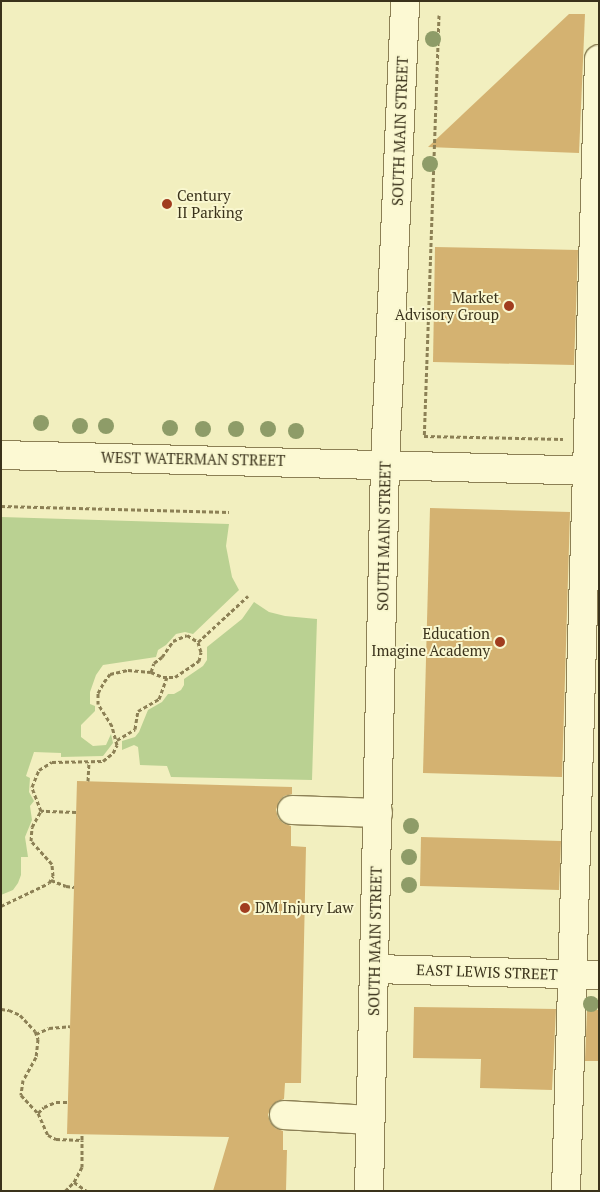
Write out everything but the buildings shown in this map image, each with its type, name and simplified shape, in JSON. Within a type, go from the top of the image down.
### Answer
[{"type":"street","name":"SOUTH MAIN STREET","points":[[369,1191],[385,464],[405,1]]},
{"type":"street","points":[[566,1191],[572,974],[593,471],[588,440],[599,59]]},
{"type":"street","name":"WEST WATERMAN STREET","points":[[1,455],[593,471]]},
{"type":"street","points":[[292,810],[378,813]]},
{"type":"street","name":"EAST LEWIS STREET","points":[[374,968],[599,975]]},
{"type":"street","points":[[284,1115],[370,1120]]},
{"type":"path","points":[[439,15],[424,436],[588,440]]},
{"type":"path","points":[[1,506],[229,512]]},
{"type":"path","points":[[198,642],[248,596]]},
{"type":"path","points":[[1,906],[8,905],[51,880],[54,870],[52,864],[31,841],[32,827],[41,811],[32,787],[39,770],[52,762],[103,762],[113,753],[117,745],[112,726],[98,704],[98,692],[110,674],[118,671],[151,672],[167,677],[175,677],[199,661],[201,652],[198,642],[187,634],[173,641],[162,657],[154,663],[151,672]]},
{"type":"path","points":[[117,740],[135,729],[138,710],[159,699],[167,677]]},
{"type":"path","points":[[88,782],[89,763]]},
{"type":"path","points":[[41,811],[76,812]]},
{"type":"path","points":[[51,880],[66,886],[74,886]]},
{"type":"path","points":[[1,1009],[20,1015],[36,1034],[36,1057],[23,1080],[21,1094],[38,1112],[48,1135],[56,1139],[82,1140]]},
{"type":"path","points":[[36,1034],[49,1028],[70,1026]]},
{"type":"path","points":[[38,1112],[56,1102],[68,1102]]},
{"type":"path","points":[[65,1191],[74,1182],[82,1167],[82,1134]]},
{"type":"path","points":[[74,1182],[87,1191]]},
{"type":"green space","points":[[1,517],[229,524],[226,546],[232,577],[239,590],[193,634],[185,632],[176,634],[166,645],[158,650],[156,657],[103,665],[96,675],[90,692],[90,704],[95,706],[95,711],[81,725],[81,737],[93,746],[106,745],[111,734],[113,743],[103,756],[61,757],[61,753],[34,752],[26,776],[30,778],[29,792],[34,801],[30,806],[32,820],[25,837],[28,857],[21,857],[21,875],[18,883],[13,890],[1,895]]},
{"type":"green space","points":[[254,602],[269,612],[285,616],[317,619],[312,780],[171,777],[167,766],[140,765],[138,747],[134,745],[122,750],[122,741],[135,737],[148,710],[162,702],[168,694],[174,694],[181,690],[184,685],[184,679],[203,666],[207,660],[207,647],[242,619]]},
{"type":"place","name":"Century II Parking","points":[[167,204]]},
{"type":"place","name":"Market Advisory Group","points":[[509,306]]},
{"type":"place","name":"Education Imagine Academy","points":[[500,642]]},
{"type":"place","name":"DM Injury Law","points":[[245,908]]}]
